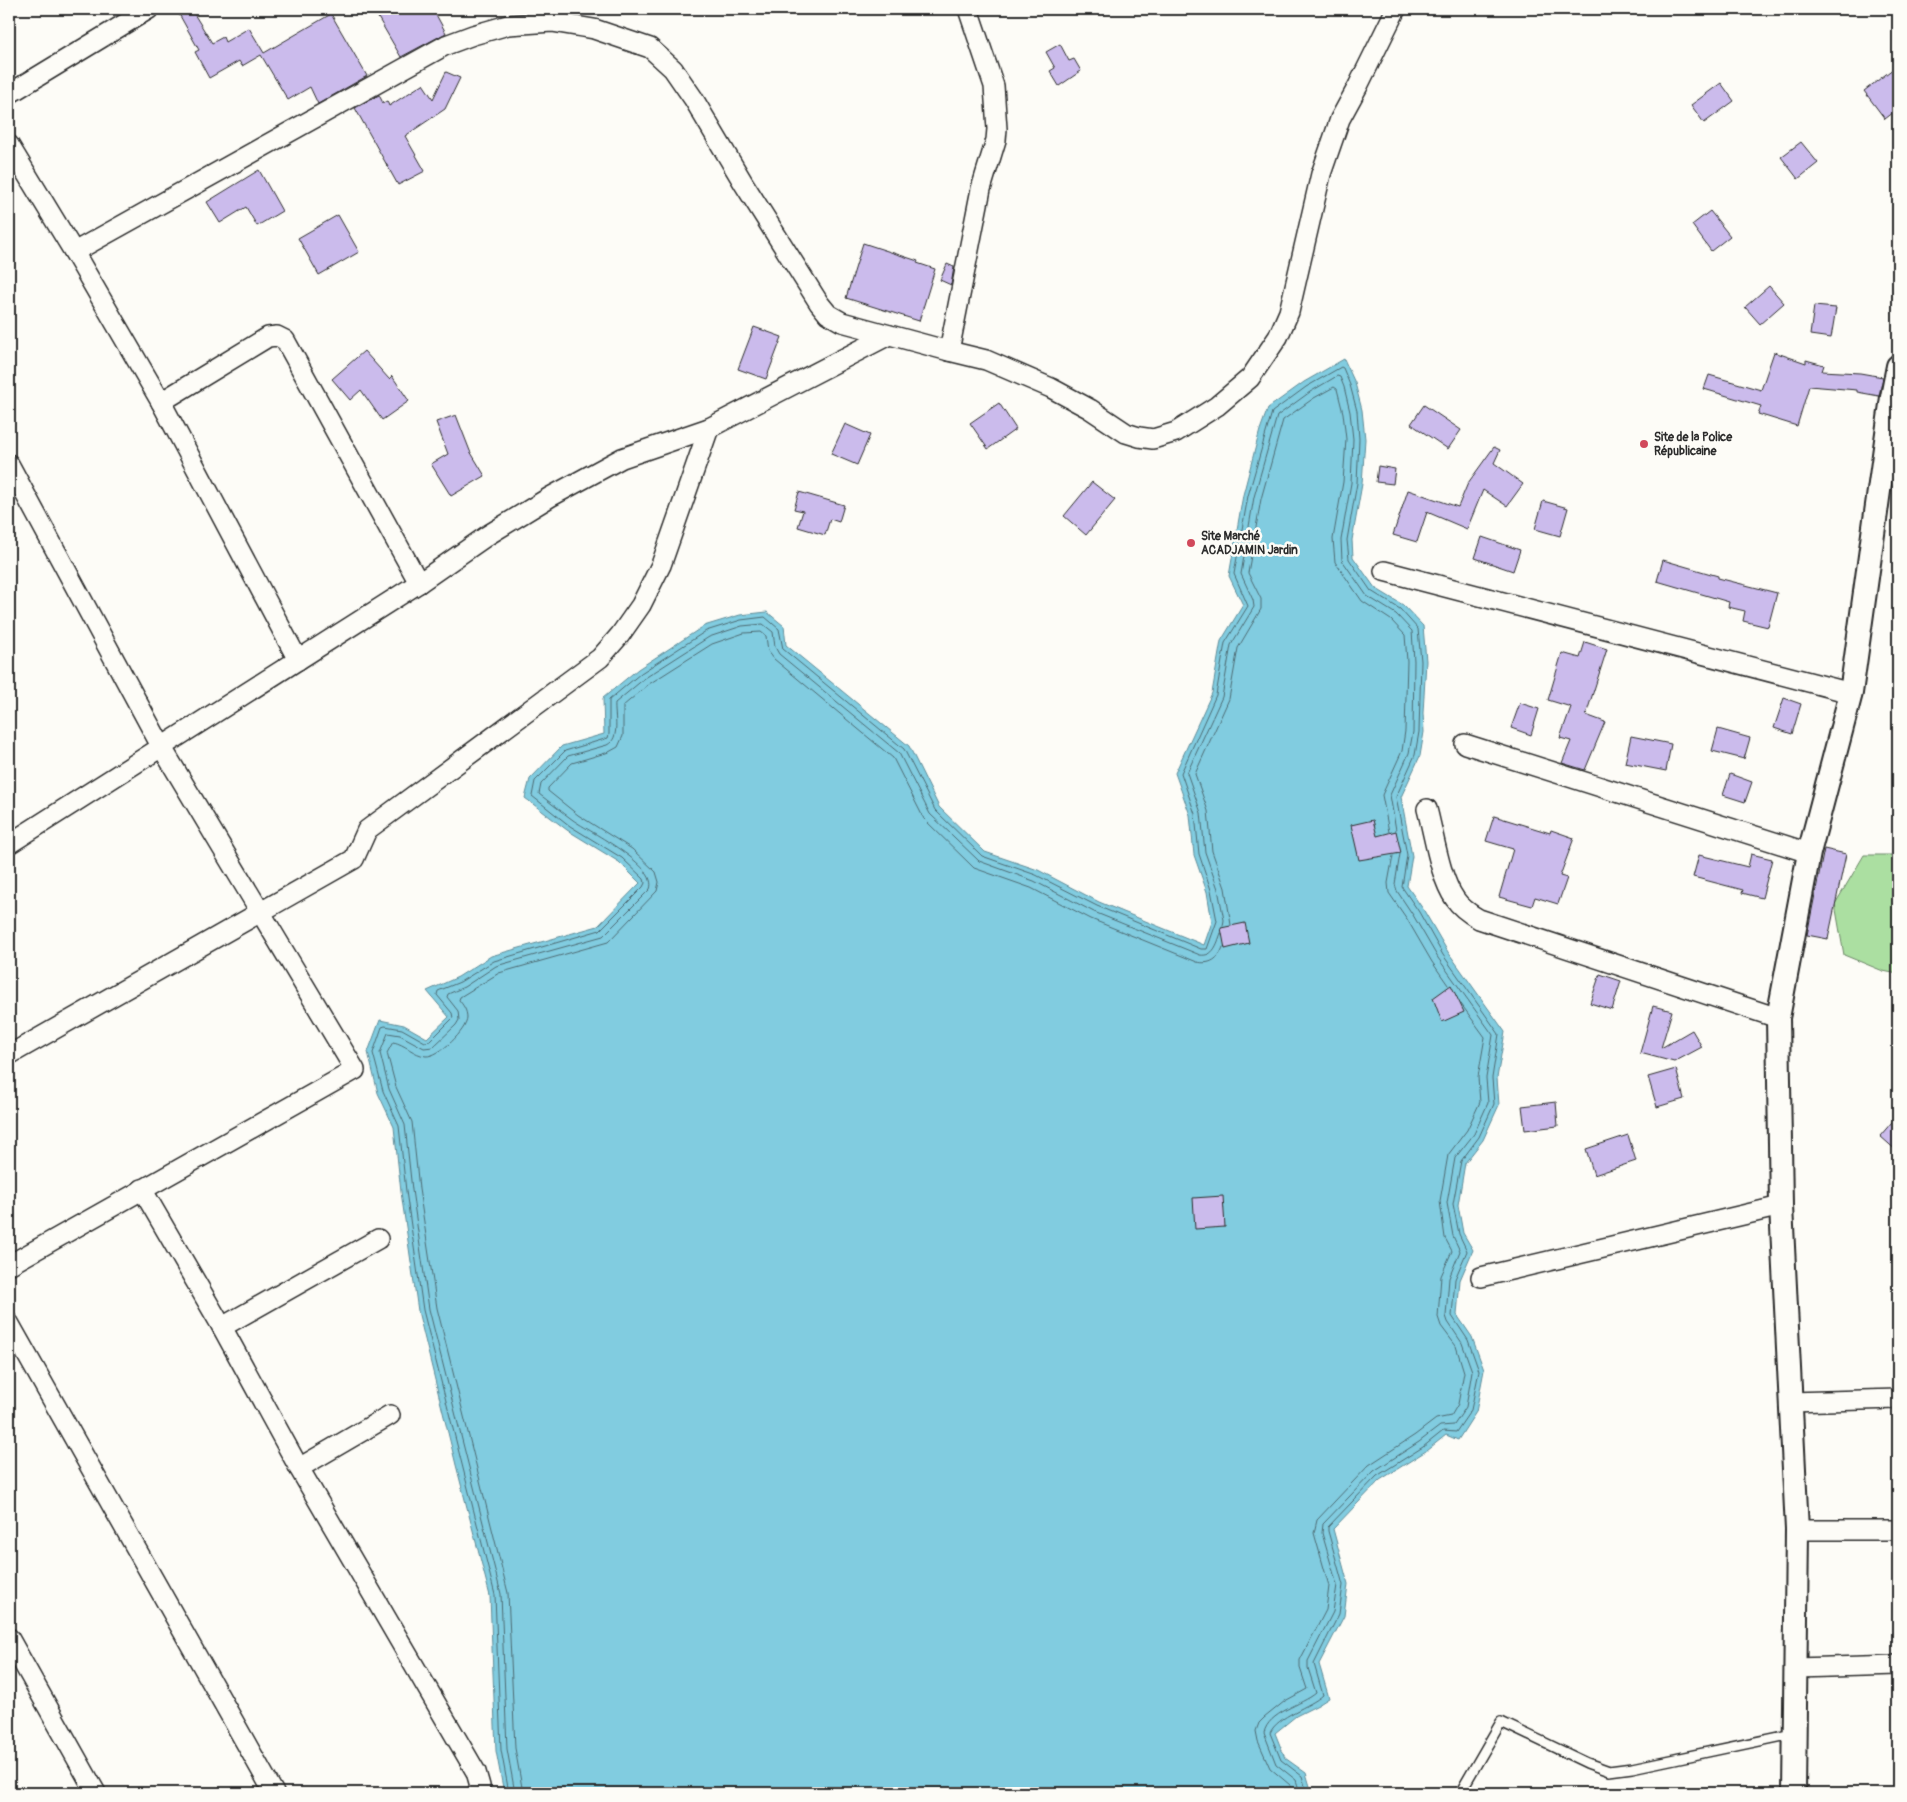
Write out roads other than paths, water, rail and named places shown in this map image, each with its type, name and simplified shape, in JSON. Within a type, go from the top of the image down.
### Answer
[{"type":"street","points":[[9,94],[149,9]]},
{"type":"street","points":[[949,351],[981,189],[996,140],[997,129],[994,86],[968,9]]},
{"type":"street","points":[[74,252],[446,45],[508,25],[552,22],[594,29],[650,48],[673,69],[693,98],[803,279],[828,314],[842,322],[986,360],[1051,388],[1090,409],[1126,432],[1139,438],[1153,439],[1176,432],[1217,406],[1250,378],[1278,337],[1289,312],[1321,174],[1340,119],[1396,9]]},
{"type":"street","points":[[9,145],[74,252],[160,402],[298,660]]},
{"type":"street","points":[[11,837],[298,660],[418,583],[488,535],[550,497],[614,463],[709,428],[889,335]]},
{"type":"street","points":[[160,402],[268,337],[277,336],[285,340],[418,583]]},
{"type":"street","points":[[1794,1793],[1796,1530],[1781,1206],[1778,1018],[1809,853],[1851,693],[1892,397],[1898,366]]},
{"type":"street","points":[[9,1055],[354,859],[367,830],[600,658],[620,635],[641,605],[661,565],[709,428]]},
{"type":"street","points":[[9,464],[161,746],[355,1070],[9,1264]]},
{"type":"street","points":[[1384,571],[1851,693]]},
{"type":"street","points":[[1465,744],[1809,853]]},
{"type":"street","points":[[1427,809],[1446,884],[1455,900],[1467,912],[1479,919],[1778,1018]]},
{"type":"street","points":[[142,1189],[222,1327],[299,1468],[476,1772],[480,1786],[477,1793]]},
{"type":"street","points":[[1481,1277],[1781,1206]]},
{"type":"street","points":[[222,1327],[378,1239]]},
{"type":"street","points":[[9,1323],[274,1793]]},
{"type":"street","points":[[1790,1402],[1898,1398]]},
{"type":"street","points":[[299,1468],[390,1416]]},
{"type":"street","points":[[1796,1530],[1898,1530]]},
{"type":"street","points":[[9,1638],[96,1793]]},
{"type":"street","points":[[1796,1668],[1898,1665]]},
{"type":"lane","points":[[1460,1793],[1501,1722],[1587,1763],[1609,1771],[1632,1768],[1794,1734]]},
{"type":"water","points":[[1344,359],[1355,383],[1362,410],[1365,439],[1362,484],[1352,540],[1353,557],[1375,588],[1403,605],[1423,626],[1426,661],[1423,713],[1424,732],[1420,756],[1401,797],[1412,856],[1407,886],[1448,952],[1505,1032],[1497,1078],[1499,1105],[1483,1140],[1465,1163],[1458,1205],[1463,1233],[1473,1250],[1460,1280],[1457,1315],[1472,1337],[1484,1370],[1476,1412],[1458,1440],[1446,1435],[1426,1451],[1380,1480],[1333,1529],[1348,1584],[1344,1616],[1319,1664],[1329,1698],[1296,1716],[1275,1733],[1285,1758],[1306,1773],[1312,1793],[504,1793],[496,1751],[490,1596],[418,1311],[394,1127],[378,1093],[368,1052],[380,1020],[404,1025],[427,1038],[449,1017],[427,991],[458,977],[491,956],[598,926],[640,883],[619,862],[567,830],[525,798],[530,779],[562,746],[604,734],[603,698],[638,669],[704,626],[740,615],[767,612],[784,626],[786,645],[909,746],[939,807],[985,852],[1038,870],[1099,902],[1204,945],[1212,922],[1207,892],[1194,855],[1190,815],[1175,773],[1212,693],[1221,641],[1243,605],[1229,576],[1243,495],[1260,430],[1268,408],[1304,382]]},
{"type":"place","name":"Site de la Police Républicaine","points":[[1644,444]]},
{"type":"place","name":"Site Marché ACADJAMIN Jardin","points":[[1191,543]]}]
